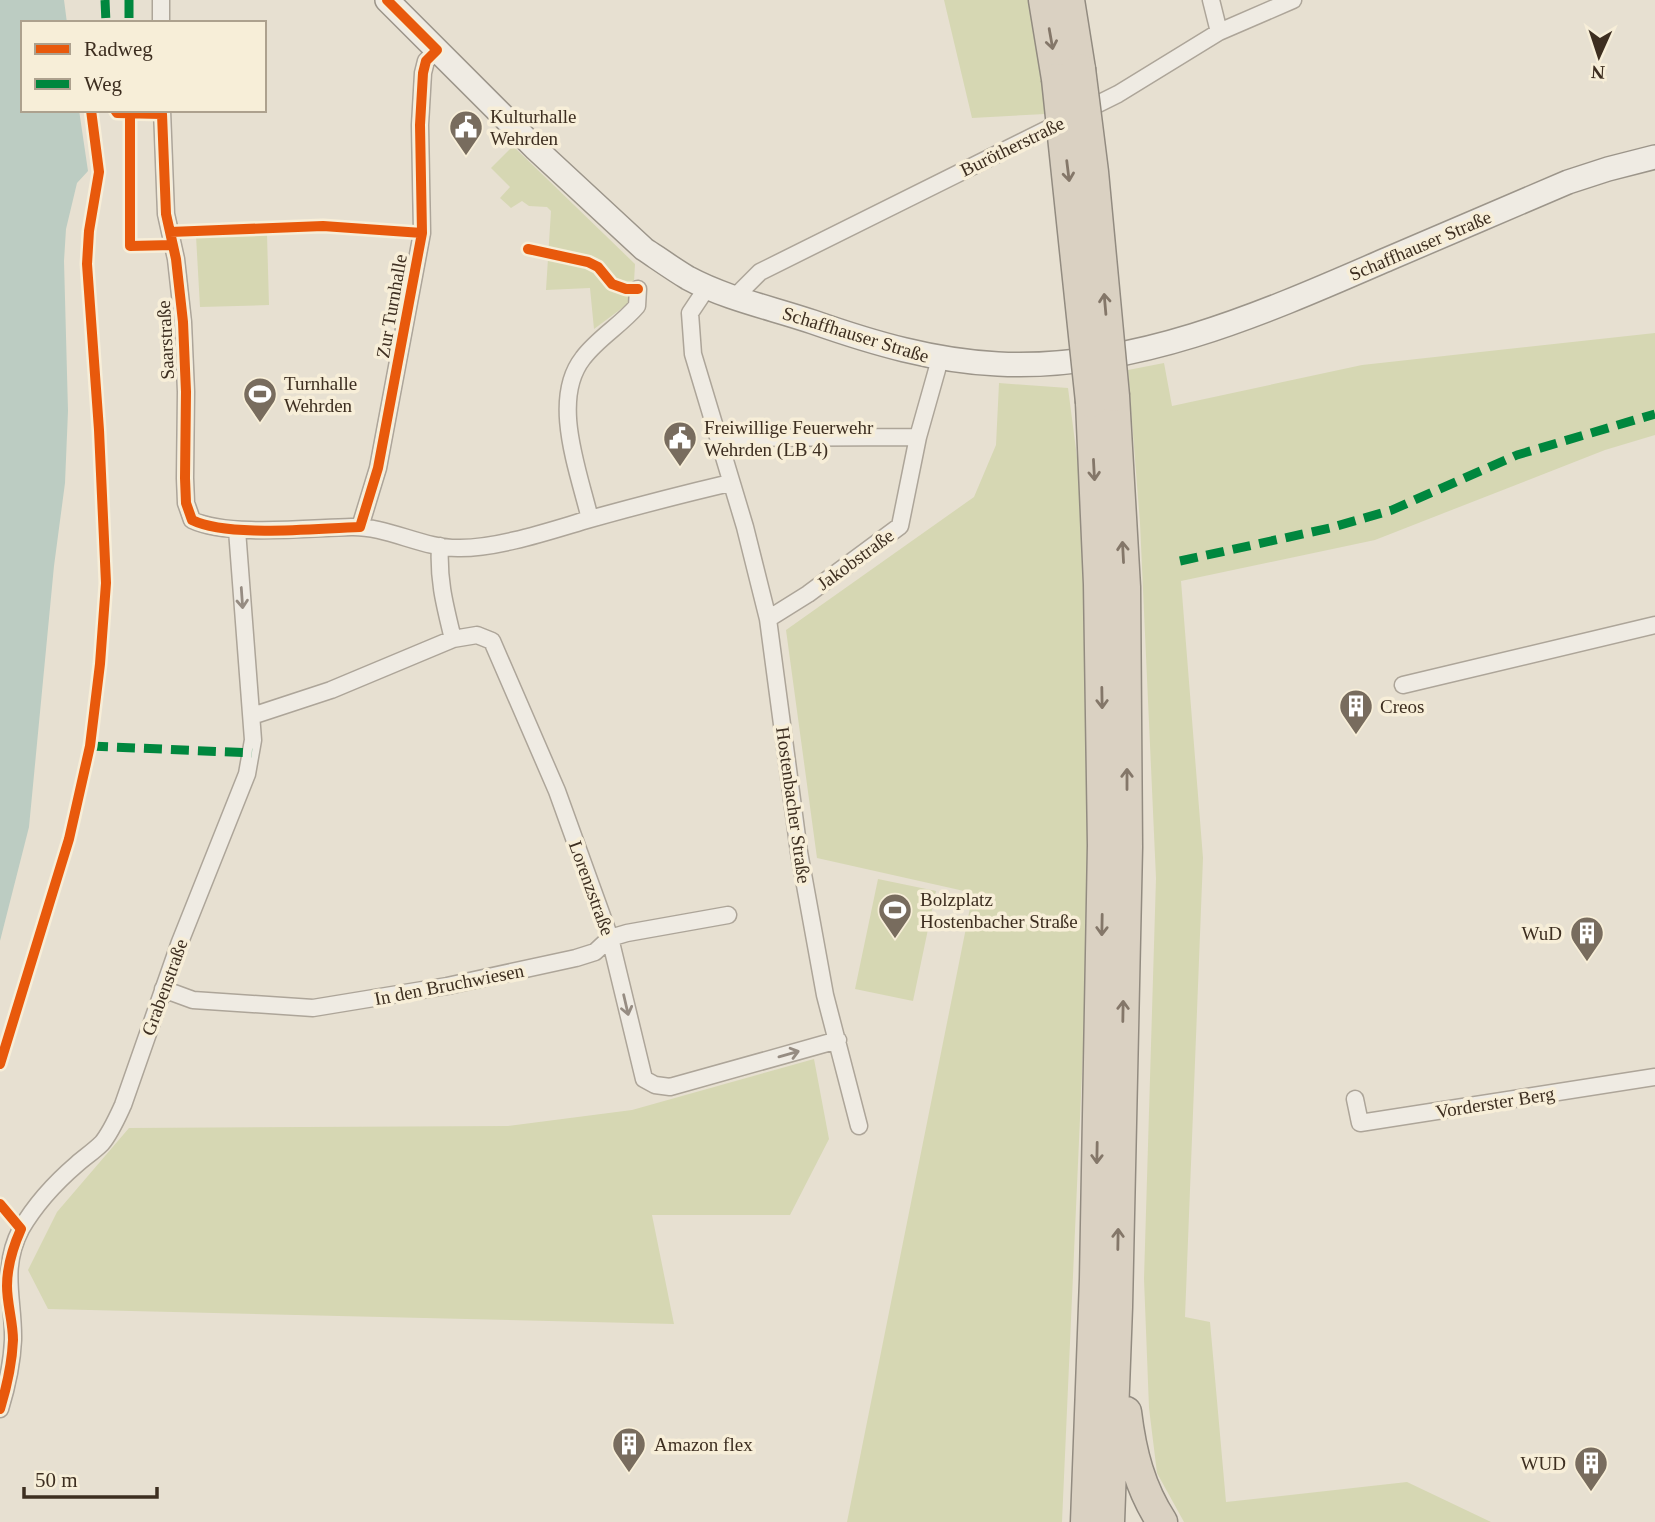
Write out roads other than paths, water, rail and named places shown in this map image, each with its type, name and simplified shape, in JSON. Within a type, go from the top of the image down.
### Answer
[{"type":"highway","points":[[1044,0],[1069,74],[1093,172],[1102,399],[1099,584],[1103,845],[1095,1279],[1086,1522]]},
{"type":"highway","points":[[1069,0],[1069,74]]},
{"type":"highway","points":[[1102,399],[1125,587],[1127,712],[1127,847],[1117,1307],[1109,1522]]},
{"type":"highway","points":[[1117,1307],[1129,1437],[1136,1471],[1162,1522]]},
{"type":"street","points":[[161,0],[161,21]]},
{"type":"street","name":"Schaffhauser Straße","points":[[387,0],[536,149],[644,249],[690,278],[734,297],[867,341],[940,359],[1000,365],[1054,364],[1159,345],[1242,319],[1311,292],[1568,183],[1655,157]]},
{"type":"street","points":[[1211,0],[1220,32]]},
{"type":"street","name":"Burötherstraße","points":[[734,297],[760,272],[1118,93],[1220,32],[1293,0]]},
{"type":"street","name":"Zur Turnhalle","points":[[360,527],[381,455],[422,233],[420,125],[423,73],[426,61],[437,50]]},
{"type":"street","name":"Saarstraße","points":[[162,112],[166,214],[176,259],[183,322],[186,503],[192,520],[206,527],[237,530]]},
{"type":"street","name":"Hostenbacher Straße","points":[[708,286],[690,313],[693,354],[745,527],[768,619],[799,852],[825,995],[859,1126]]},
{"type":"street","points":[[590,519],[570,435],[570,378],[582,358],[637,306],[638,289]]},
{"type":"street","name":"Jakobstraße","points":[[768,619],[808,594],[900,526],[918,437],[940,359]]},
{"type":"street","points":[[719,438],[918,437]]},
{"type":"street","points":[[237,530],[360,527],[440,547],[461,548],[561,528],[730,483]]},
{"type":"street","name":"Grabenstraße","points":[[0,1409],[11,1371],[13,1338],[8,1287],[13,1248],[21,1229],[43,1199],[75,1165],[102,1142],[112,1128],[247,774],[253,740],[237,530]]},
{"type":"street","points":[[252,716],[331,690],[453,639],[441,593],[440,547]]},
{"type":"street","points":[[1403,685],[1655,625]]},
{"type":"street","name":"Lorenzstraße","points":[[453,639],[477,635],[492,641],[556,791],[610,938],[644,1079],[655,1085],[670,1087],[838,1040]]},
{"type":"street","name":"In den Bruchwiesen","points":[[163,989],[193,1000],[313,1008],[447,986],[540,966],[595,952],[610,938],[627,933],[728,915]]},
{"type":"street","name":"Vorderster Berg","points":[[1355,1099],[1360,1124],[1655,1077]]},
{"type":"place","name":"Kulturhalle Wehrden","points":[[466,157]]},
{"type":"place","name":"Turnhalle Wehrden","points":[[260,424]]},
{"type":"place","name":"Freiwillige Feuerwehr Wehrden (LB 4)","points":[[680,468]]},
{"type":"place","name":"Creos","points":[[1356,736]]},
{"type":"place","name":"Bolzplatz Hostenbacher Straße","points":[[895,940]]},
{"type":"place","name":"WuD","points":[[1587,963]]},
{"type":"place","name":"Amazon flex","points":[[629,1474]]},
{"type":"place","name":"WUD","points":[[1591,1493]]}]
